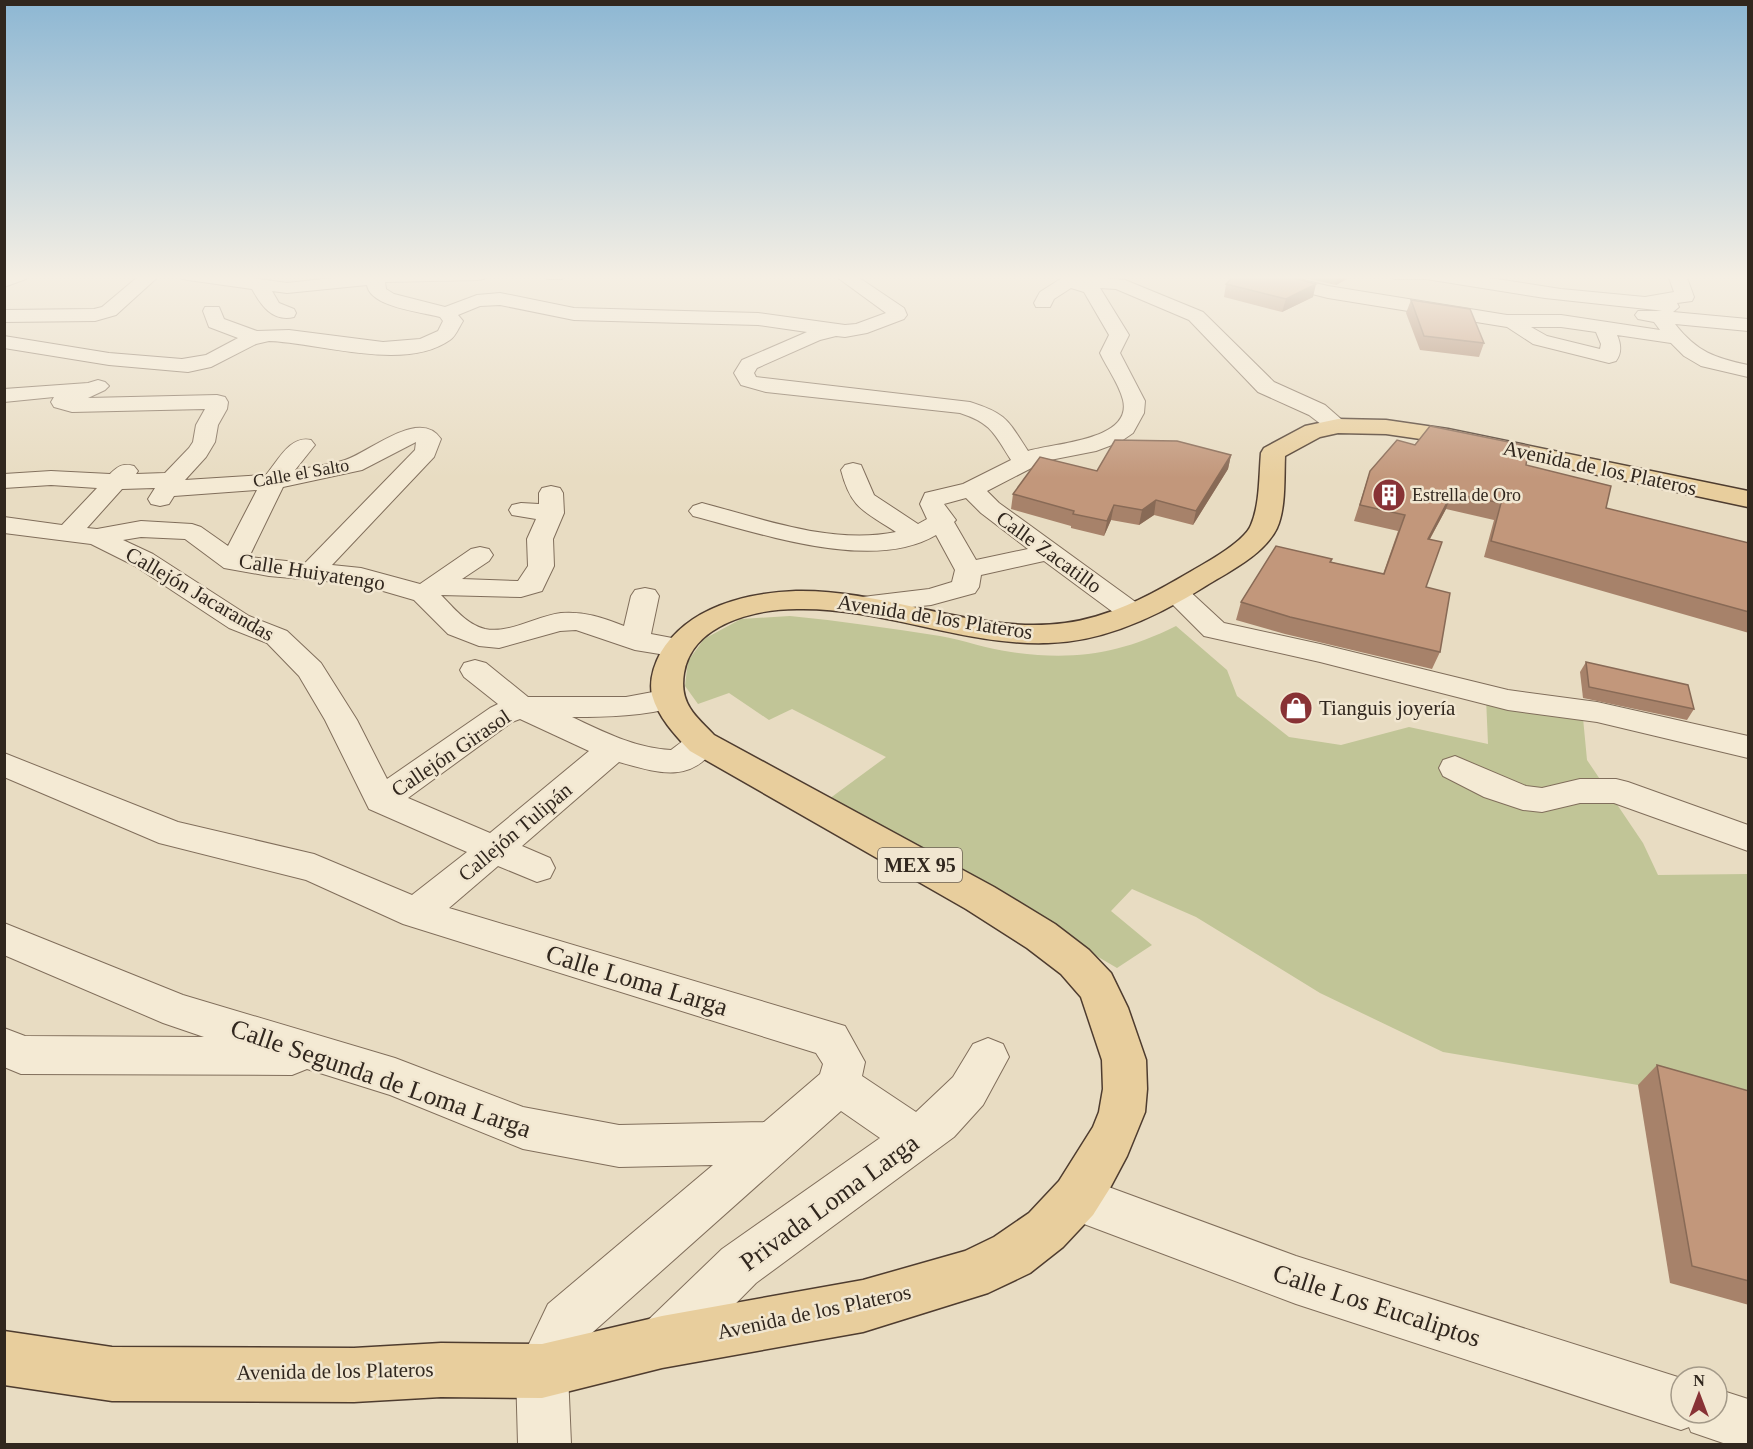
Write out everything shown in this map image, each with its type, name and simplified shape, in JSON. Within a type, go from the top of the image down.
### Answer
[{"type":"main road","name":"Avenida de los Plateros","points":[[4,1358],[112,1374],[354,1375],[441,1370],[542,1371],[662,1342],[863,1306],[970,1275],[1012,1255],[1046,1230],[1076,1198],[1111,1140],[1122,1112],[1125,1089],[1124,1060],[1107,1008],[1096,985],[1075,962],[1010,917],[690,753],[681,720],[669,699],[669,668],[678,648],[687,637],[711,620],[766,603],[820,600],[864,604],[975,627],[1036,634],[1062,633],[1104,625],[1175,593],[1224,562],[1256,537],[1264,528],[1267,517],[1273,453],[1313,431],[1338,426],[1411,429],[1749,500]]},
{"type":"street","points":[[8,343],[106,360],[194,365]]},
{"type":"street","points":[[4,396],[125,383],[211,361],[245,343]]},
{"type":"street","points":[[337,343],[394,347],[427,345],[432,343]]},
{"type":"street","points":[[792,343],[749,364],[744,373],[748,381],[766,386],[962,407],[982,413],[998,422],[1024,462]]},
{"type":"street","name":"Calle Zacatillo","points":[[968,570],[943,520],[932,504],[934,498],[971,489],[1049,451],[1088,446],[1112,437],[1125,428],[1133,413],[1134,400],[1110,353],[1115,343]]},
{"type":"street","points":[[1222,343],[1266,387],[1317,410],[1338,426]]},
{"type":"street","points":[[1551,343],[1609,357],[1610,343]]},
{"type":"street","points":[[1681,343],[1703,362],[1749,371]]},
{"type":"street","points":[[98,386],[62,402],[72,405],[217,402],[216,409],[207,425],[204,442],[169,484],[141,529]]},
{"type":"street","name":"Calle el Salto","points":[[4,481],[124,473],[169,484],[273,482],[354,465],[412,435],[423,435],[430,439],[426,452],[312,571]]},
{"type":"street","points":[[233,561],[273,482],[303,445]]},
{"type":"street","points":[[853,470],[865,500],[917,535]]},
{"type":"street","points":[[83,534],[124,473]]},
{"type":"street","name":"Calle Zacatillo","points":[[971,489],[990,508],[1131,612]]},
{"type":"street","points":[[429,591],[521,589],[532,585],[541,566],[540,539],[551,503],[521,510]]},
{"type":"street","points":[[702,511],[832,542],[860,544],[917,535],[943,520]]},
{"type":"street","name":"Calle Huiyatengo","points":[[4,525],[83,534],[141,529],[192,532],[233,561],[269,568],[361,576],[429,591],[458,628],[479,638],[499,639],[559,622],[576,621],[592,624],[635,641],[678,648]]},
{"type":"street","name":"Callejón Jacarandas","points":[[83,534],[144,560],[239,622],[277,637],[316,680],[341,720],[381,800]]},
{"type":"street","points":[[864,604],[931,597],[965,587],[968,570],[1048,552]]},
{"type":"street","points":[[429,591],[472,561]]},
{"type":"street","points":[[1175,593],[1214,630],[1320,653],[1508,699],[1597,712],[1749,747]]},
{"type":"street","points":[[635,641],[645,596]]},
{"type":"street","points":[[475,670],[521,708],[613,749],[657,761],[690,753]]},
{"type":"street","points":[[521,708],[626,707],[669,699]]},
{"type":"street","name":"Callejón Girasol","points":[[381,800],[501,715],[521,708]]},
{"type":"street","name":"Callejón Tulipán","points":[[416,913],[465,875],[613,749]]},
{"type":"street","name":"Calle Loma Larga","points":[[4,764],[171,834],[314,868],[416,913],[830,1039],[844,1062],[839,1085]]},
{"type":"street","points":[[1455,768],[1523,798],[1542,800],[1580,792],[1599,790],[1616,792],[1749,838]]},
{"type":"street","points":[[381,800],[537,868]]},
{"type":"street","name":"Calle Segunda de Loma Larga","points":[[4,938],[177,1011],[395,1077],[523,1128],[618,1146],[772,1143]]},
{"type":"street","points":[[4,1046],[21,1055],[328,1056]]},
{"type":"street","name":"Privada Loma Larga","points":[[662,1342],[739,1266],[939,1122],[968,1091],[988,1057]]},
{"type":"street","points":[[545,1444],[542,1371],[566,1322],[839,1085],[917,1138]]},
{"type":"street","name":"Calle Los Eucaliptos","points":[[1076,1198],[1296,1280],[1669,1400]]},
{"type":"street","points":[[1729,1419],[1749,1425]]},
{"type":"green space","points":[[790,616],[940,636],[1011,652],[1055,656],[1116,649],[1155,636],[1176,626],[1227,670],[1237,696],[1289,737],[1341,745],[1409,727],[1488,744],[1486,698],[1583,718],[1587,760],[1643,843],[1658,875],[1748,874],[1748,1116],[1638,1085],[1443,1052],[1320,993],[1196,917],[1132,889],[1111,911],[1152,945],[1117,968],[829,799],[886,757],[792,709],[769,720],[729,693],[698,704],[685,686],[688,661],[704,639],[741,619]]},
{"type":"building","points":[[1430,426],[1529,446],[1526,465],[1611,486],[1606,508],[1749,543],[1749,612],[1491,541],[1501,503],[1452,493],[1428,539],[1442,542],[1426,587],[1450,593],[1440,652],[1290,617],[1241,602],[1276,546],[1332,559],[1330,562],[1384,574],[1405,515],[1360,505],[1370,471],[1397,440],[1415,445]]},
{"type":"building","points":[[1115,440],[1177,441],[1231,455],[1196,511],[1156,500],[1142,510],[1114,505],[1107,521],[1073,514],[1074,511],[1013,494],[1040,457],[1097,471]]},
{"type":"building","points":[[1586,662],[1688,685],[1694,709],[1589,687]]},
{"type":"building","points":[[1657,1065],[1749,1091],[1749,1281],[1692,1266]]},
{"type":"place","name":"Estrella de Oro","points":[[1389,495]]},
{"type":"place","name":"Tianguis joyería","points":[[1296,708]]}]
